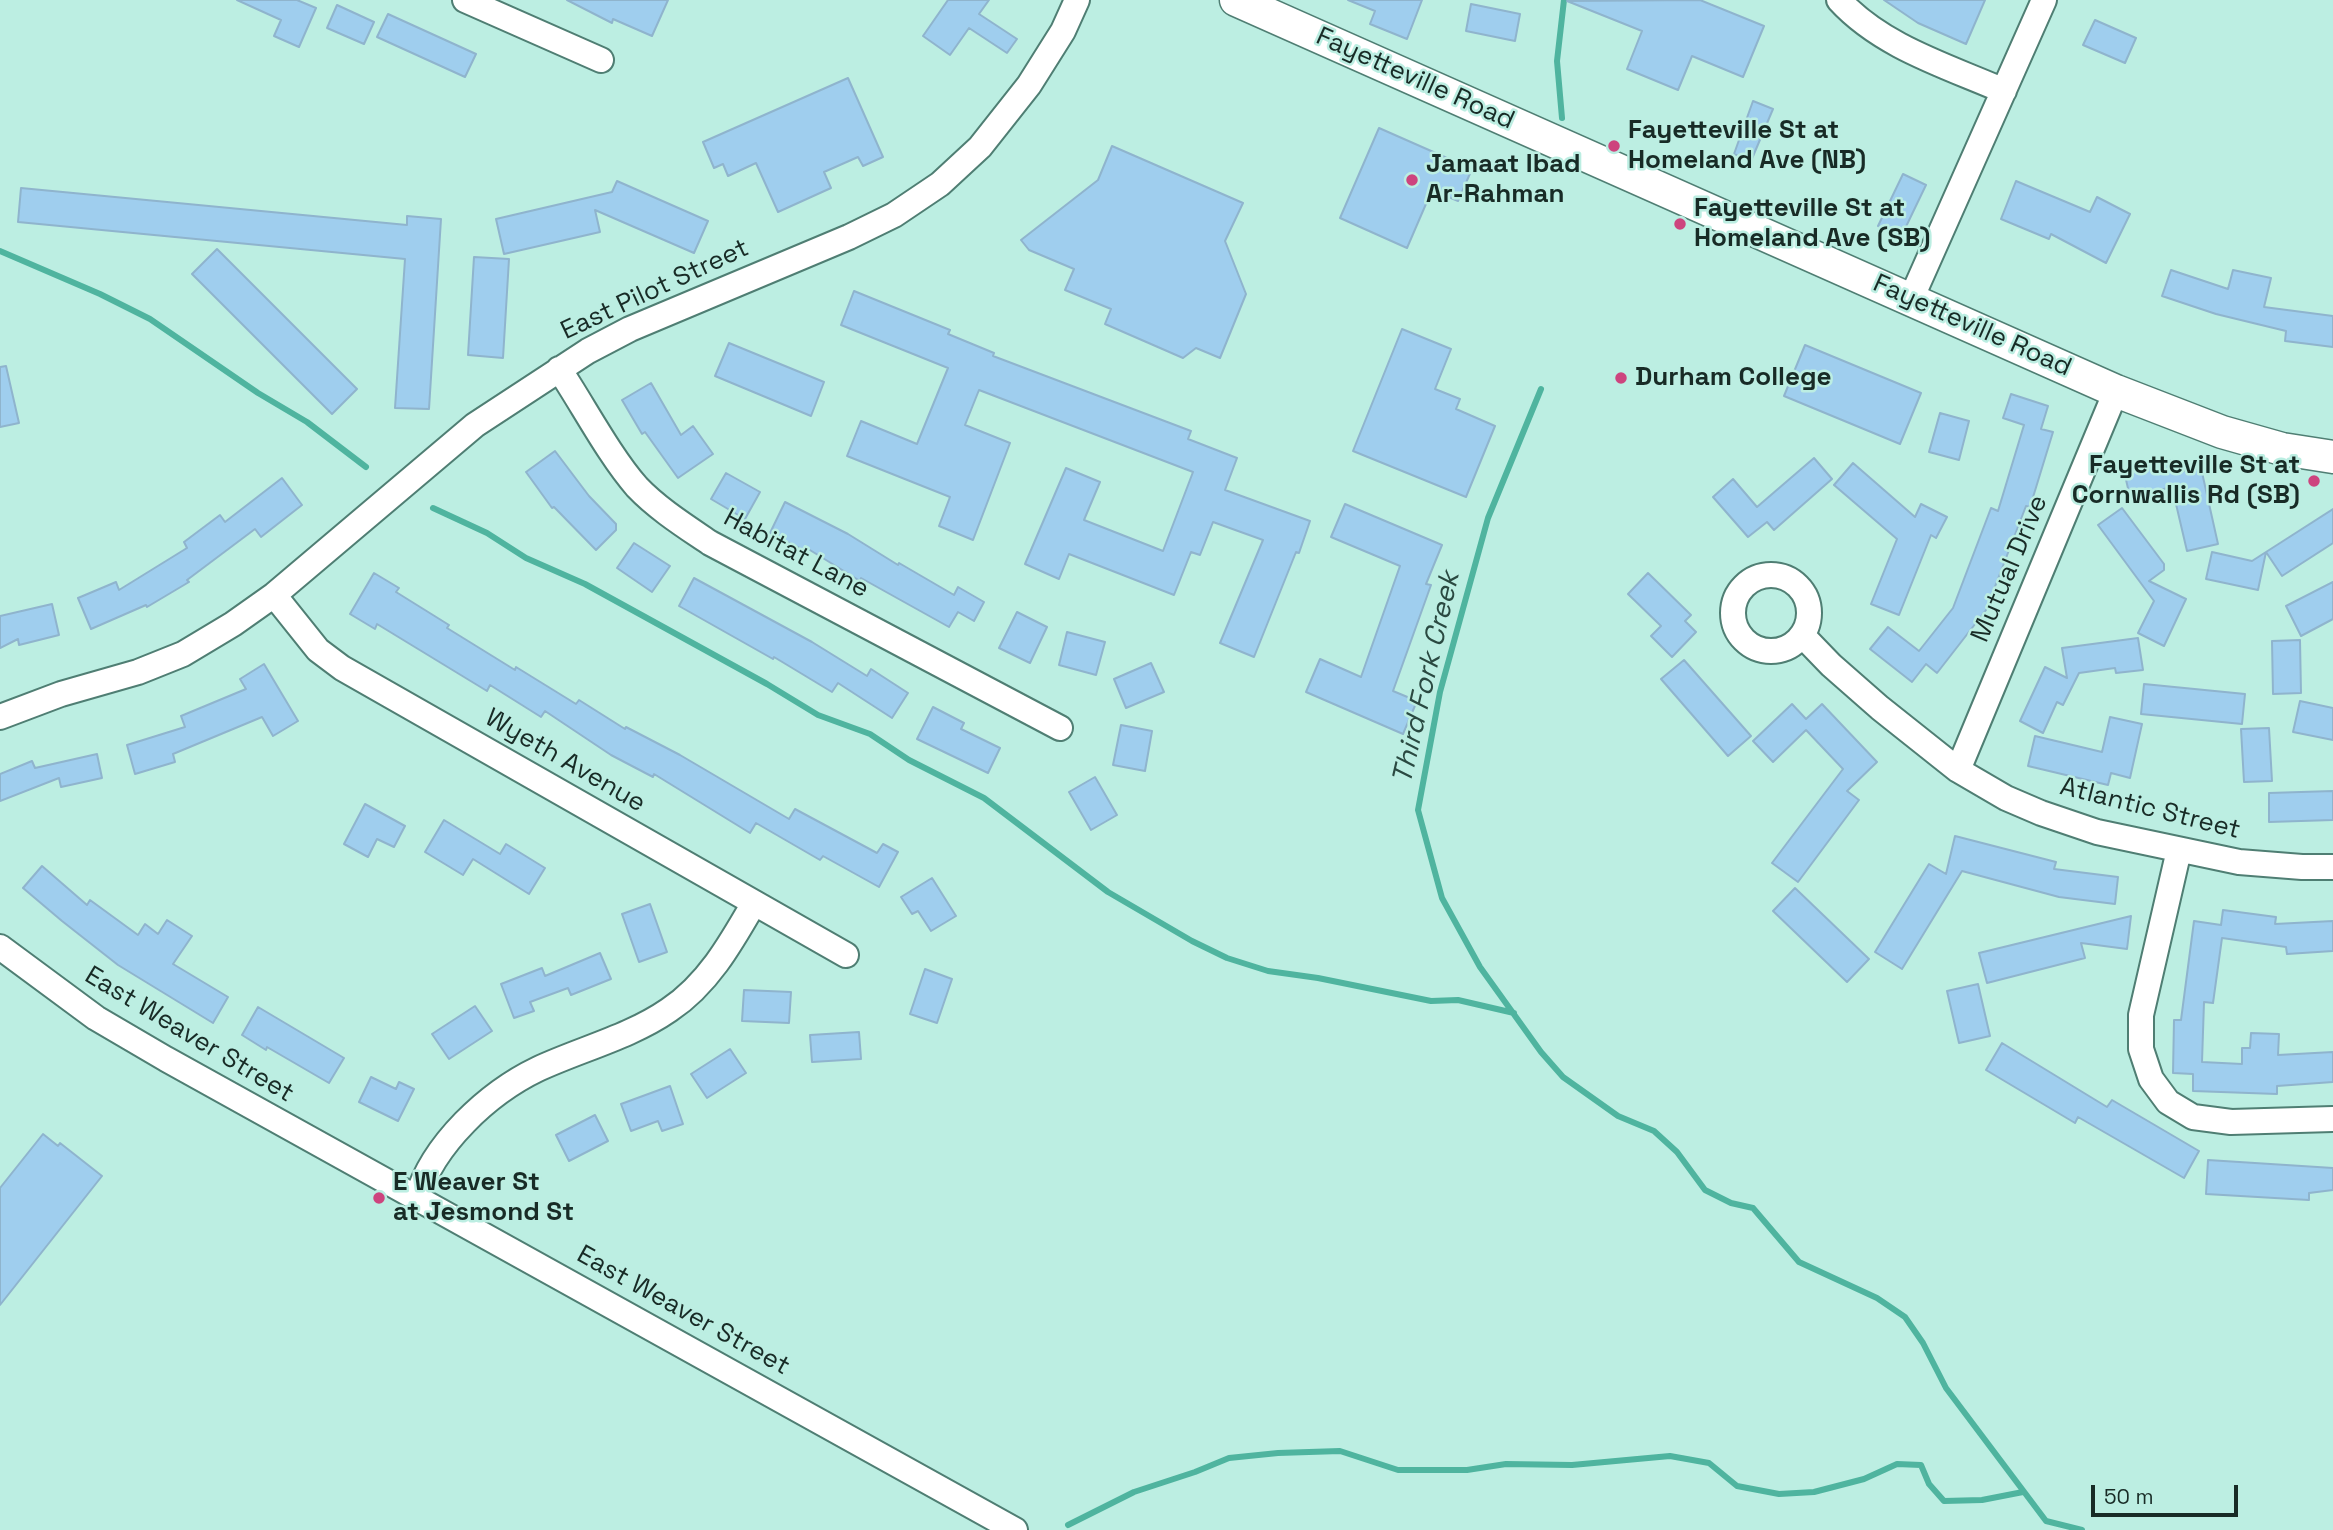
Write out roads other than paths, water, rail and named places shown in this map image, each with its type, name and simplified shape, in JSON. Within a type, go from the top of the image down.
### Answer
[{"type":"main road","name":"Fayetteville Road","points":[[1236,0],[2116,391],[2222,432],[2282,449],[2333,457]]},
{"type":"street","points":[[465,0],[601,60]]},
{"type":"street","name":"East Pilot Street","points":[[0,717],[61,694],[138,672],[183,654],[233,624],[274,594],[475,425],[588,351],[631,329],[849,237],[894,215],[940,184],[980,147],[1029,85],[1063,31],[1077,0]]},
{"type":"street","points":[[1839,0],[1859,20],[1890,42],[2004,91]]},
{"type":"street","points":[[1911,299],[2044,0]]},
{"type":"street","name":"Habitat Lane","points":[[559,369],[620,464],[638,487],[710,544],[1060,728]]},
{"type":"street","name":"Mutual Drive","points":[[1958,770],[2116,391]]},
{"type":"street","name":"Wyeth Avenue","points":[[274,594],[318,650],[342,668],[846,955]]},
{"type":"street","name":"Atlantic Street","points":[[1803,636],[1870,699],[1958,770],[2006,798],[2097,832],[2179,850],[2239,862],[2333,867]]},
{"type":"street","points":[[2179,850],[2141,1015],[2141,1049],[2151,1079],[2168,1102],[2193,1117],[2231,1122],[2333,1119]]},
{"type":"street","points":[[417,1198],[422,1181],[439,1152],[466,1122],[493,1099],[537,1070],[642,1026],[691,994],[731,943],[754,903]]},
{"type":"street","name":"East Weaver Street","points":[[0,947],[96,1018],[166,1059],[1015,1530]]},
{"type":"waterway","name":"Third Fork Creek","points":[[1562,118],[1557,61],[1564,0]]},
{"type":"waterway","points":[[0,251],[100,294],[150,319],[258,393],[307,422],[366,467]]},
{"type":"waterway","name":"Third Fork Creek","points":[[1541,389],[1488,518],[1440,692],[1418,810],[1442,898],[1480,967],[1541,1052],[1563,1077],[1618,1116],[1654,1131],[1677,1152],[1705,1190],[1731,1203],[1753,1208],[1799,1262],[1877,1298],[1905,1317],[1923,1343],[1946,1388],[2046,1521],[2082,1530]]},
{"type":"waterway","points":[[433,508],[487,533],[526,558],[585,584],[818,715],[870,734],[909,760],[984,798],[1108,892],[1192,941],[1227,958],[1268,971],[1318,978],[1431,1001],[1458,1000],[1514,1013]]},
{"type":"waterway","points":[[1068,1525],[1134,1492],[1229,1458],[1278,1453],[1340,1451],[1398,1470],[1467,1470],[1506,1464],[1572,1465],[1670,1456],[1709,1463],[1737,1486],[1779,1494],[1814,1492],[1864,1479],[1897,1464],[1921,1465],[1929,1484],[1944,1501],[1982,1500],[2023,1492]]},
{"type":"place","name":"Fayetteville St at Homeland Ave (NB)","points":[[1614,146]]},
{"type":"place","name":"Jamaat Ibad Ar-Rahman","points":[[1412,180]]},
{"type":"place","name":"Fayetteville St at Homeland Ave (SB)","points":[[1680,224]]},
{"type":"place","name":"Durham College","points":[[1621,378]]},
{"type":"place","name":"Fayetteville St at Cornwallis Rd (SB)","points":[[2314,481]]},
{"type":"place","name":"E Weaver St at Jesmond St","points":[[379,1198]]}]
